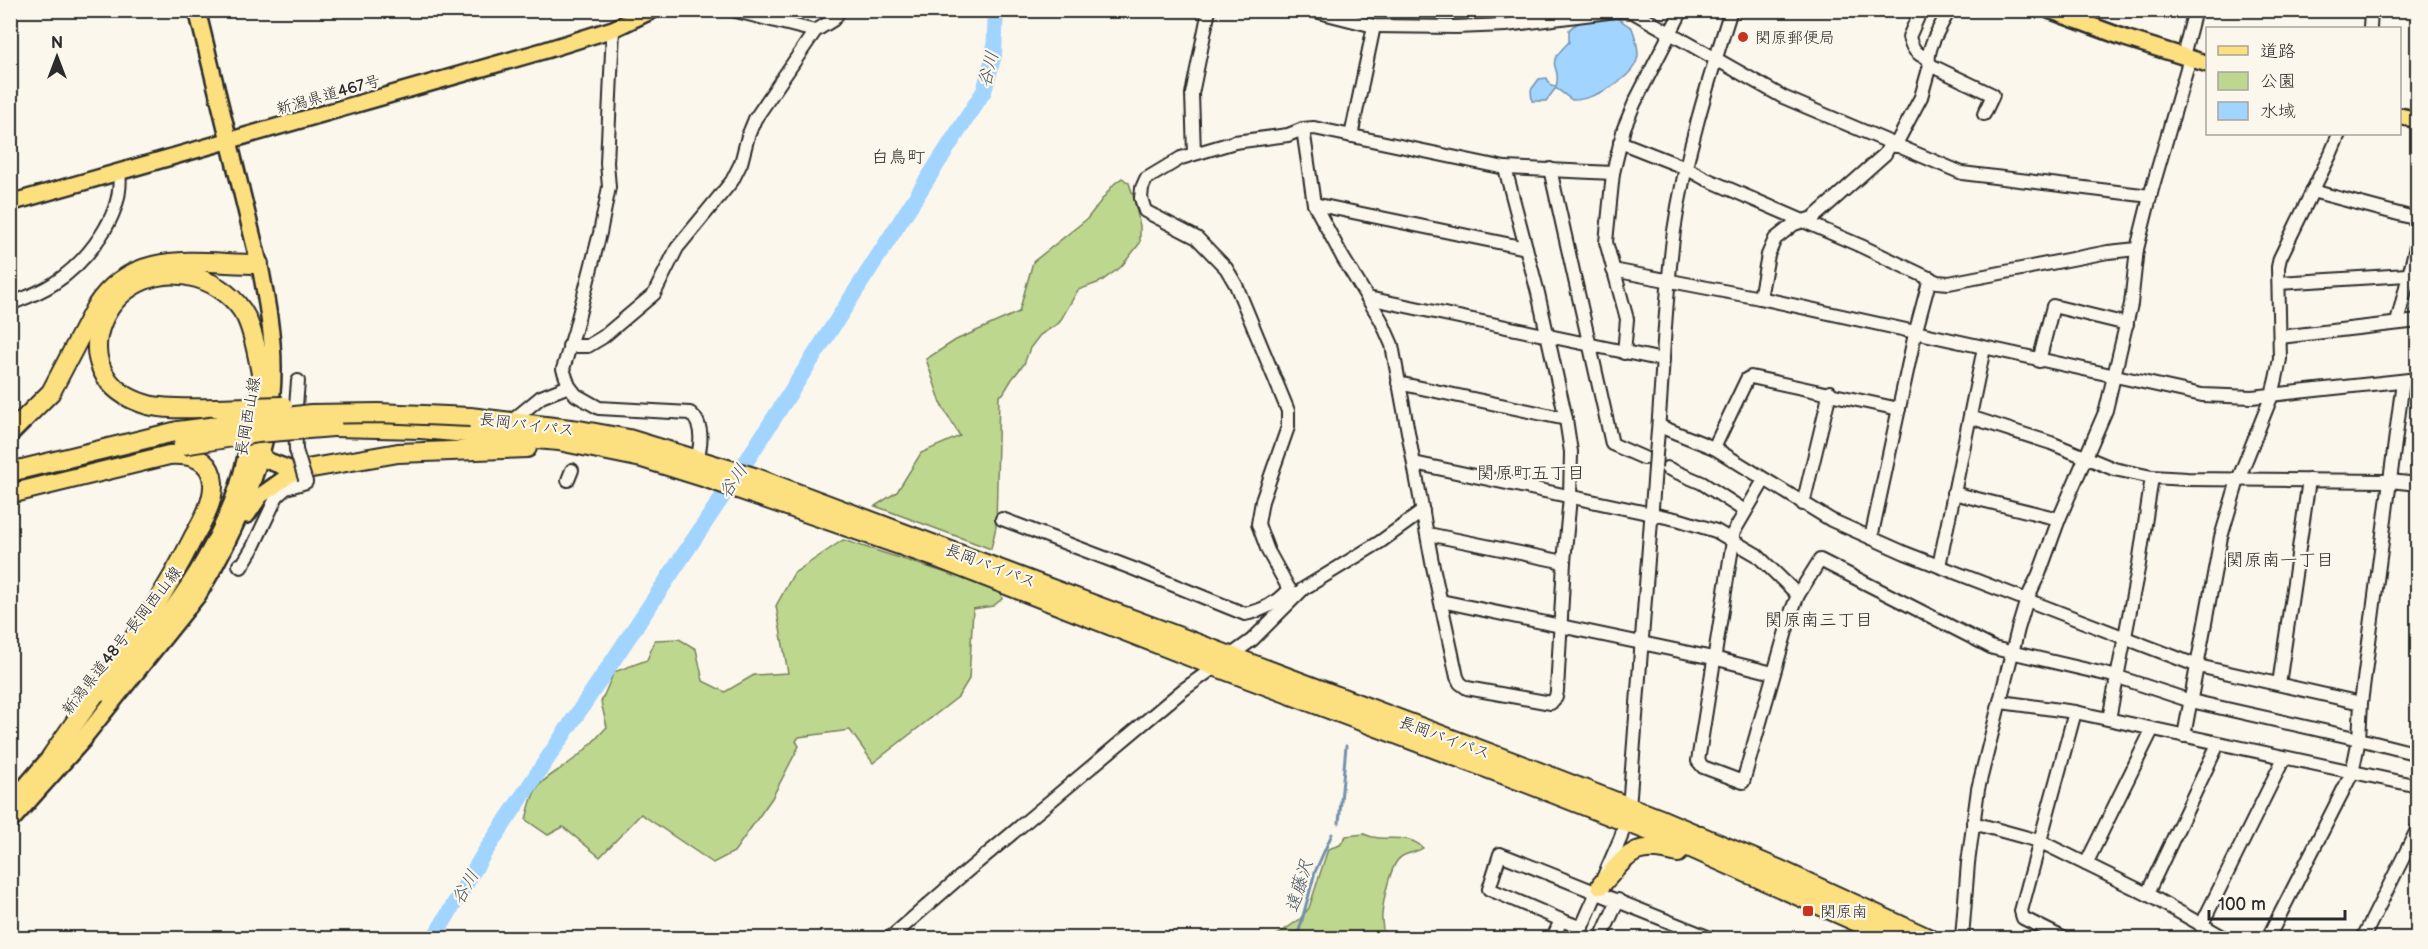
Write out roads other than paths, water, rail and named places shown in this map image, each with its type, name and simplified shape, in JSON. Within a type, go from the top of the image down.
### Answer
[{"type":"highway","points":[[10,434],[51,392],[102,297],[121,278],[146,266],[167,263],[260,268]]},
{"type":"highway","points":[[262,379],[246,317],[236,303],[220,288],[201,279],[177,275],[155,276],[127,288],[117,298],[104,319],[97,338],[99,363],[110,384],[125,396],[149,405],[217,408],[335,406],[434,411],[470,417]]},
{"type":"highway","name":"長岡バイパス","points":[[10,472],[310,414],[378,413],[470,417],[495,442]]},
{"type":"highway","name":"長岡バイパス","points":[[10,485],[141,453],[180,438],[333,427],[421,429],[495,442],[704,466]]},
{"type":"highway","name":"長岡バイパス","points":[[495,442],[579,430],[629,439],[1222,660],[1529,768],[1675,841],[1893,939]]},
{"type":"highway","points":[[300,475],[398,453],[495,442]]},
{"type":"highway","points":[[10,494],[169,455],[192,456],[204,463],[211,473],[213,482],[210,500],[202,521],[158,604],[51,757]]},
{"type":"highway","name":"長岡バイパス","points":[[1627,815],[1820,887],[1928,939]]},
{"type":"highway","points":[[1599,889],[1632,852],[1646,848],[1662,849],[1738,869]]},
{"type":"main road","name":"長岡西山線","points":[[78,745],[198,595],[213,570],[240,516],[260,453],[270,402],[273,368],[268,312],[260,268],[231,140],[197,10]]},
{"type":"main road","name":"新潟県道467号","points":[[10,203],[613,29],[652,10]]},
{"type":"main road","points":[[2049,10],[2206,63]]},
{"type":"main road","points":[[2401,116],[2418,120]]},
{"type":"main road","name":"新潟県道48号 長岡西山線","points":[[10,804],[175,606],[194,578],[229,510],[245,462],[262,379],[264,318],[260,268]]},
{"type":"main road","points":[[253,423],[260,453],[273,464],[300,475]]},
{"type":"main road","name":"新潟県道48号 長岡西山線","points":[[10,822],[78,745],[108,715],[196,611],[222,570],[246,517],[260,495],[300,475]]},
{"type":"street","points":[[732,10],[815,31]]},
{"type":"street","points":[[569,346],[588,346],[603,337],[654,294],[677,248],[732,181],[755,119],[815,31],[833,20],[840,10]]},
{"type":"street","points":[[1194,153],[1192,93],[1209,10]]},
{"type":"street","points":[[1311,10],[1374,26],[1486,26],[1623,11],[1633,12],[1783,97],[1962,173],[2150,196]]},
{"type":"street","points":[[1624,353],[1627,319],[1605,233],[1613,173],[1620,142],[1635,102],[1682,10]]},
{"type":"street","points":[[1650,456],[1659,426],[1674,233],[1686,168],[1731,10]]},
{"type":"street","points":[[1921,10],[1909,37],[1912,48],[1929,61],[1993,95],[1984,114]]},
{"type":"street","points":[[1760,298],[1770,246],[1786,229],[1813,218],[1893,145],[1921,97],[1929,61],[1949,10]]},
{"type":"street","points":[[1962,939],[1978,789],[2027,599],[2106,410],[2127,324],[2138,249],[2186,57],[2195,10]]},
{"type":"street","points":[[2370,27],[2371,10]]},
{"type":"street","points":[[1351,136],[1374,26]]},
{"type":"street","points":[[613,29],[609,187],[600,233],[563,369],[569,386],[580,398],[599,408],[690,413],[698,420],[704,466]]},
{"type":"street","points":[[1292,592],[1263,540],[1258,524],[1262,501],[1288,427],[1288,411],[1236,285],[1226,268],[1197,238],[1145,211],[1141,198],[1146,179],[1194,153],[1235,142],[1288,135],[1303,129],[1314,128],[1505,168],[1613,173]]},
{"type":"street","points":[[1303,129],[1314,204],[1392,345],[1457,677],[1460,683],[1467,688],[1551,703],[1557,691],[1571,452],[1547,336],[1513,191],[1505,168]]},
{"type":"street","points":[[2184,736],[2221,537],[2238,480],[2272,395],[2280,359],[2278,267],[2280,258],[2339,135]]},
{"type":"street","points":[[1620,142],[1686,168],[1937,282],[1949,283],[2108,252],[2138,249]]},
{"type":"street","points":[[1550,169],[1612,444],[1650,456],[1661,468],[1702,483],[1745,511]]},
{"type":"street","points":[[10,304],[38,293],[56,282],[98,239],[113,216],[117,205],[120,184],[118,172]]},
{"type":"street","points":[[2312,191],[2418,221]]},
{"type":"street","points":[[1314,204],[1526,248]]},
{"type":"street","points":[[2397,323],[2407,275],[2418,238]]},
{"type":"street","points":[[1613,270],[1760,298],[1915,334],[2202,394],[2252,397],[2418,379]]},
{"type":"street","points":[[2279,283],[2407,275]]},
{"type":"street","points":[[1871,538],[1915,334],[1930,278]]},
{"type":"street","points":[[1368,298],[1663,360]]},
{"type":"street","points":[[2039,360],[2053,306],[2127,324]]},
{"type":"street","points":[[2280,337],[2418,321]]},
{"type":"street","points":[[1939,566],[1984,348]]},
{"type":"street","points":[[1714,448],[1747,379],[1751,377],[1830,392],[1899,409]]},
{"type":"street","points":[[239,565],[241,567],[252,549],[277,496],[286,488],[306,482],[300,475],[296,450],[295,419],[298,381]]},
{"type":"street","points":[[2268,939],[2352,773],[2360,739],[2361,703],[2403,381]]},
{"type":"street","points":[[1398,383],[1566,419]]},
{"type":"street","points":[[495,442],[541,397],[569,386]]},
{"type":"street","points":[[1803,504],[1830,392]]},
{"type":"street","points":[[1970,417],[2051,443],[2114,469],[2152,477],[2391,481],[2418,484]]},
{"type":"street","points":[[1659,426],[1714,448],[1803,504],[1871,538],[1939,566],[2198,666],[2361,703]]},
{"type":"street","points":[[1414,463],[1700,525],[1716,531],[1757,555],[1798,595]]},
{"type":"street","points":[[1661,468],[1651,513],[1627,815],[1599,889],[1579,933],[1561,920],[1489,889],[1500,854],[1599,889],[1618,900],[1710,939]]},
{"type":"street","points":[[2109,719],[2139,564],[2152,477]]},
{"type":"street","points":[[1764,480],[1732,533],[1704,734],[1698,761],[1703,767],[1743,782],[1773,673],[1798,595],[1820,560],[1994,648],[2118,677],[2191,701],[2418,754]]},
{"type":"street","points":[[2279,684],[2309,480]]},
{"type":"street","points":[[1953,493],[2059,519]]},
{"type":"street","points":[[1002,519],[1245,614],[1262,611],[1380,542],[1423,511]]},
{"type":"street","points":[[1428,534],[1564,562]]},
{"type":"street","points":[[890,939],[969,870],[1222,660],[1252,640],[1292,592]]},
{"type":"street","points":[[1441,601],[1713,658],[1773,673]]},
{"type":"street","points":[[2001,702],[2075,712],[2418,786]]},
{"type":"street","points":[[2063,939],[2023,918],[2021,911],[2075,712]]},
{"type":"street","points":[[2086,864],[2152,729]]},
{"type":"street","points":[[2147,894],[2218,744]]},
{"type":"street","points":[[2201,926],[2284,758]]},
{"type":"street","points":[[1973,823],[2039,841],[2147,894],[2225,939]]},
{"type":"street","points":[[2363,939],[2418,828]]},
{"type":"street","points":[[1601,939],[1618,900]]},
{"type":"street","points":[[1553,939],[1561,920]]},
{"type":"water","points":[[1617,18],[1632,28],[1638,55],[1630,72],[1622,80],[1590,97],[1572,100],[1555,89],[1546,101],[1532,101],[1531,90],[1539,79],[1547,78],[1551,86],[1556,87],[1557,74],[1554,62],[1569,42],[1569,30],[1573,26],[1584,21]]},
{"type":"waterway","name":"谷川","points":[[434,938],[483,855],[749,457],[984,91],[994,55],[996,10]]},
{"type":"waterway","name":"遠藤沢","points":[[1339,823],[1346,746]]},
{"type":"waterway","name":"遠藤沢","points":[[1285,938],[1299,931],[1315,872],[1332,834]]},
{"type":"place","name":"関原郵便局","points":[[1743,37]]},
{"type":"place","name":"関原南","points":[[1808,911]]},
{"type":"district","name":"白鳥町","points":[[898,157]]},
{"type":"district","name":"関原町五丁目","points":[[1531,473]]},
{"type":"district","name":"関原南一丁目","points":[[2280,560]]},
{"type":"district","name":"関原南三丁目","points":[[1819,620]]}]
